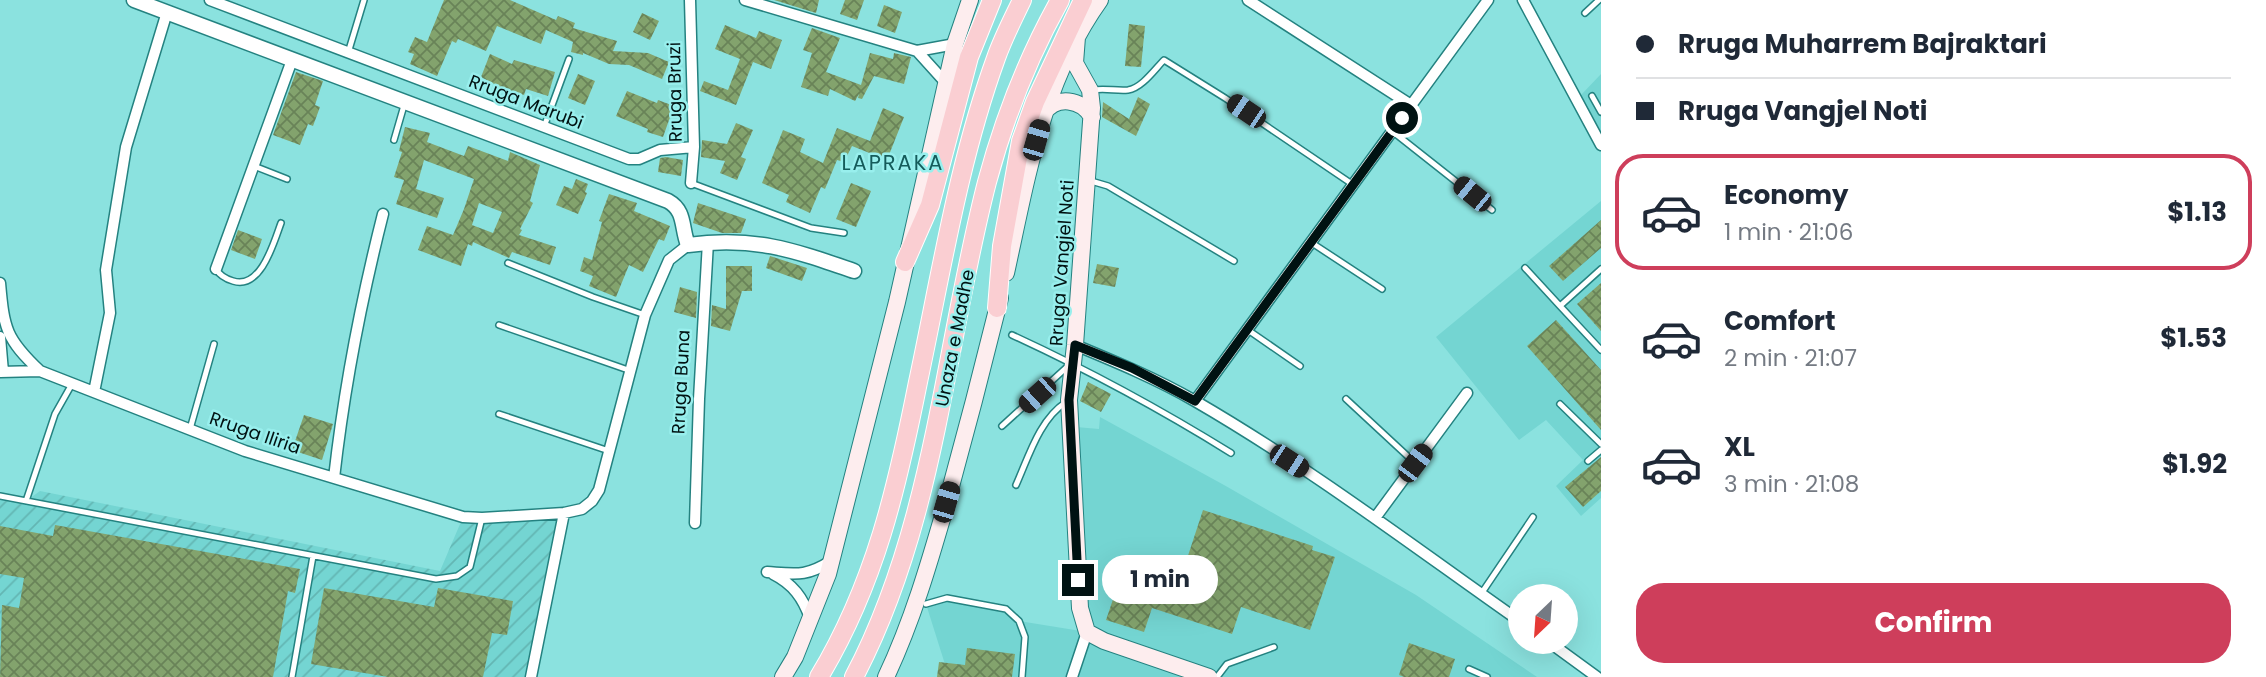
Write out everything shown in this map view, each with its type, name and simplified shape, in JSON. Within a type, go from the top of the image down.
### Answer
[{"type":"highway","points":[[905,261],[930,205],[969,57],[992,0]]},
{"type":"highway","points":[[985,90],[990,52],[1009,0]]},
{"type":"highway","name":"Unaza e Madhe","points":[[819,677],[843,635],[867,581],[895,492],[973,129],[997,55],[1022,0]]},
{"type":"highway","name":"Unaza e Madhe","points":[[854,677],[892,590],[920,501],[988,180],[1028,66],[1060,0]]},
{"type":"highway","points":[[1028,66],[1048,41],[1073,0]]},
{"type":"highway","points":[[997,308],[1001,256],[1021,141],[1035,102],[1083,0]]},
{"type":"main road","points":[[783,677],[795,657],[831,561],[897,302],[945,82],[970,0]]},
{"type":"main road","points":[[886,677],[926,575],[968,426],[1044,113],[1057,77],[1100,0]]},
{"type":"main road","points":[[1077,37],[1075,63],[1090,90],[1092,113]]},
{"type":"main road","points":[[1044,113],[1056,102],[1069,102],[1092,113]]},
{"type":"main road","name":"Rruga Vangjel Noti","points":[[1087,632],[1080,608],[1069,400],[1092,113]]},
{"type":"main road","points":[[1087,632],[1104,641],[1209,677]]},
{"type":"street","points":[[134,0],[668,201],[680,210],[688,245]]},
{"type":"street","name":"Rruga Marubi","points":[[211,0],[629,159],[639,159],[660,150],[694,147]]},
{"type":"street","name":"Rruga Bruzi","points":[[690,0],[694,147],[691,183]]},
{"type":"street","points":[[747,0],[918,51],[955,44]]},
{"type":"street","points":[[1248,0],[1411,105]]},
{"type":"street","points":[[1523,0],[1601,145]]},
{"type":"street","points":[[1195,401],[1485,1]]},
{"type":"street","points":[[94,393],[110,313],[106,270],[126,147],[167,12]]},
{"type":"street","points":[[918,51],[945,82]]},
{"type":"street","points":[[216,269],[292,60]]},
{"type":"street","points":[[334,478],[343,408],[383,214]]},
{"type":"street","name":"Rruga Buna","points":[[695,523],[708,242]]},
{"type":"street","points":[[531,677],[564,513],[582,509],[592,501],[599,490],[645,315],[669,260],[688,245],[747,242],[776,246],[854,271]]},
{"type":"street","name":"Rruga Iliria","points":[[0,283],[3,317],[8,334],[15,345],[40,370],[94,393],[245,451],[463,517],[564,513]]},
{"type":"street","points":[[3,317],[0,337],[2,372],[40,370]]},
{"type":"street","points":[[1075,345],[1132,368],[1195,401],[1375,517],[1508,613]]},
{"type":"street","points":[[1375,517],[1466,393]]},
{"type":"street","points":[[810,618],[801,596],[792,586],[767,572],[805,574],[816,571],[831,561]]},
{"type":"street","points":[[1072,677],[1087,632]]},
{"type":"street","points":[[1565,654],[1597,677]]},
{"type":"lane","points":[[348,53],[364,0]]},
{"type":"lane","points":[[1585,13],[1599,0]]},
{"type":"lane","points":[[544,127],[569,59]]},
{"type":"lane","points":[[1090,90],[1131,90],[1140,85],[1164,60],[1225,97],[1353,185]]},
{"type":"lane","points":[[1592,96],[1601,112]]},
{"type":"lane","points":[[394,140],[405,102]]},
{"type":"lane","points":[[1392,131],[1492,210]]},
{"type":"lane","points":[[254,166],[287,179]]},
{"type":"lane","points":[[1088,181],[1108,186],[1234,261]]},
{"type":"lane","points":[[691,183],[811,228],[844,233]]},
{"type":"lane","points":[[216,269],[229,280],[241,283],[249,281],[269,257],[281,223]]},
{"type":"lane","points":[[1311,242],[1382,289]]},
{"type":"lane","points":[[508,262],[645,315]]},
{"type":"lane","points":[[1525,268],[1601,350]]},
{"type":"lane","points":[[1560,306],[1601,269]]},
{"type":"lane","points":[[499,325],[631,371]]},
{"type":"lane","points":[[1248,330],[1300,366]]},
{"type":"lane","points":[[1012,335],[1072,363],[1171,416],[1231,453]]},
{"type":"lane","points":[[190,429],[214,344]]},
{"type":"lane","points":[[1002,426],[1072,363]]},
{"type":"lane","points":[[26,501],[55,414],[72,384]]},
{"type":"lane","points":[[1346,399],[1415,463]]},
{"type":"lane","points":[[1016,485],[1043,425],[1055,409],[1069,400]]},
{"type":"lane","points":[[1560,404],[1601,444]]},
{"type":"lane","points":[[499,414],[610,452]]},
{"type":"lane","points":[[1588,461],[1601,450]]},
{"type":"lane","points":[[0,496],[436,579],[457,576],[470,567],[482,518]]},
{"type":"lane","points":[[1481,594],[1533,517]]},
{"type":"lane","points":[[292,677],[313,556]]},
{"type":"lane","points":[[926,604],[947,598],[1006,609],[1018,621],[1025,637],[1022,677]]},
{"type":"lane","points":[[1217,677],[1227,664],[1274,647]]},
{"type":"lane","points":[[1469,669],[1487,677]]},
{"type":"shaded area","points":[[1601,74],[1601,132],[1581,95]]},
{"type":"shaded area","points":[[1601,201],[1601,498],[1581,516],[1556,486],[1583,460],[1546,420],[1519,440],[1436,337]]},
{"type":"shaded area","points":[[1100,417],[1416,595],[1537,677],[949,677],[926,604],[947,598],[1006,609],[1019,621],[1087,632],[1076,427],[1099,429]]},
{"type":"shaded area","points":[[40,491],[440,571],[463,517],[564,513],[531,677],[0,677],[0,496],[26,501]]},
{"type":"building","points":[[444,0],[510,0],[556,20],[558,16],[575,23],[573,28],[617,41],[613,51],[648,53],[669,62],[662,79],[629,65],[609,64],[583,53],[571,52],[573,42],[546,30],[541,44],[497,26],[486,51],[458,39],[456,43],[452,41],[437,76],[410,64],[414,54],[408,52],[415,37],[427,42]]},
{"type":"building","points":[[774,0],[819,0],[816,13]]},
{"type":"building","points":[[845,0],[864,0],[857,20],[840,14]]},
{"type":"building","points":[[884,5],[902,12],[895,33],[877,26]]},
{"type":"building","points":[[642,13],[659,21],[650,40],[633,32]]},
{"type":"building","points":[[1129,24],[1145,26],[1141,67],[1125,66]]},
{"type":"building","points":[[725,25],[756,38],[759,31],[782,40],[771,69],[753,62],[736,105],[700,91],[704,81],[728,90],[740,59],[715,49]]},
{"type":"building","points":[[812,28],[840,38],[826,72],[861,85],[870,53],[893,59],[894,53],[911,57],[904,84],[874,76],[862,99],[858,98],[859,94],[855,101],[830,89],[828,96],[801,87],[812,53],[803,50]]},
{"type":"building","points":[[490,54],[512,64],[514,60],[555,72],[548,96],[526,89],[524,95],[504,89],[481,77]]},
{"type":"building","points":[[296,72],[323,81],[315,105],[320,107],[313,126],[308,124],[300,145],[273,135]]},
{"type":"building","points":[[578,74],[595,81],[585,105],[568,98]]},
{"type":"building","points":[[627,91],[657,103],[658,100],[674,106],[663,137],[616,116]]},
{"type":"building","points":[[1138,97],[1150,104],[1136,136],[1102,117],[1103,102],[1129,119]]},
{"type":"building","points":[[883,108],[904,117],[887,160],[852,146],[844,162],[837,160],[825,189],[821,187],[810,213],[786,202],[789,195],[762,183],[783,130],[805,139],[800,152],[823,163],[837,128],[870,141]]},
{"type":"building","points":[[736,123],[753,130],[741,157],[746,159],[737,180],[720,173],[725,161],[701,157],[702,140],[727,144]]},
{"type":"building","points":[[405,127],[430,133],[427,142],[464,156],[468,146],[508,161],[510,152],[540,165],[530,201],[533,203],[519,235],[556,247],[550,265],[512,252],[509,258],[473,242],[472,246],[468,244],[461,266],[418,250],[427,226],[453,235],[474,179],[424,160],[416,189],[444,198],[437,218],[396,204],[404,180],[394,177],[402,152],[399,151]],"holes":[[[479,203],[502,212],[493,233],[472,225]]]},
{"type":"building","points":[[660,158],[683,160],[681,176],[658,172]]},
{"type":"building","points":[[576,179],[588,184],[578,214],[556,205],[564,186],[572,189]]},
{"type":"building","points":[[851,183],[871,191],[856,227],[836,219]]},
{"type":"building","points":[[609,194],[637,203],[634,211],[670,226],[664,241],[659,239],[643,272],[629,265],[616,297],[589,286],[593,276],[580,271],[584,257],[592,260],[602,222],[599,221]]},
{"type":"building","points":[[698,203],[746,219],[741,233],[722,233],[693,223]]},
{"type":"building","points":[[1601,220],[1601,248],[1563,281],[1549,266]]},
{"type":"building","points":[[238,230],[262,239],[255,259],[231,250]]},
{"type":"building","points":[[770,256],[807,268],[802,281],[766,268]]},
{"type":"building","points":[[1097,264],[1119,268],[1115,287],[1093,283]]},
{"type":"building","points":[[726,266],[752,266],[752,291],[742,291],[730,331],[711,326],[712,305],[726,309]]},
{"type":"building","points":[[1601,283],[1601,331],[1577,304]]},
{"type":"building","points":[[680,287],[697,292],[696,318],[674,312]]},
{"type":"building","points":[[1556,320],[1601,370],[1601,430],[1527,346]]},
{"type":"building","points":[[1088,382],[1111,394],[1101,412],[1080,401]]},
{"type":"building","points":[[304,415],[333,424],[322,460],[292,450]]},
{"type":"building","points":[[1601,457],[1601,491],[1583,507],[1565,487]]},
{"type":"building","points":[[1203,510],[1313,546],[1312,550],[1335,557],[1310,630],[1241,607],[1232,634],[1152,608],[1144,632],[1106,620],[1126,561],[1180,580]]},
{"type":"building","points":[[55,525],[300,569],[295,593],[288,591],[273,677],[0,677],[2,605],[19,608],[24,578],[0,574],[0,526],[53,536]]},
{"type":"building","points":[[324,588],[434,607],[438,588],[513,601],[507,635],[492,633],[483,677],[388,677],[311,664]]},
{"type":"building","points":[[1409,643],[1455,659],[1449,677],[1399,675]]},
{"type":"building","points":[[967,648],[1015,654],[1012,677],[937,677],[939,662],[965,665]]},
{"type":"district","name":"LAPRAKA","points":[[893,163]]},
{"type":"route","points":[[1078,580],[1069,400],[1075,345],[1132,368],[1195,401],[1402,118]]}]
